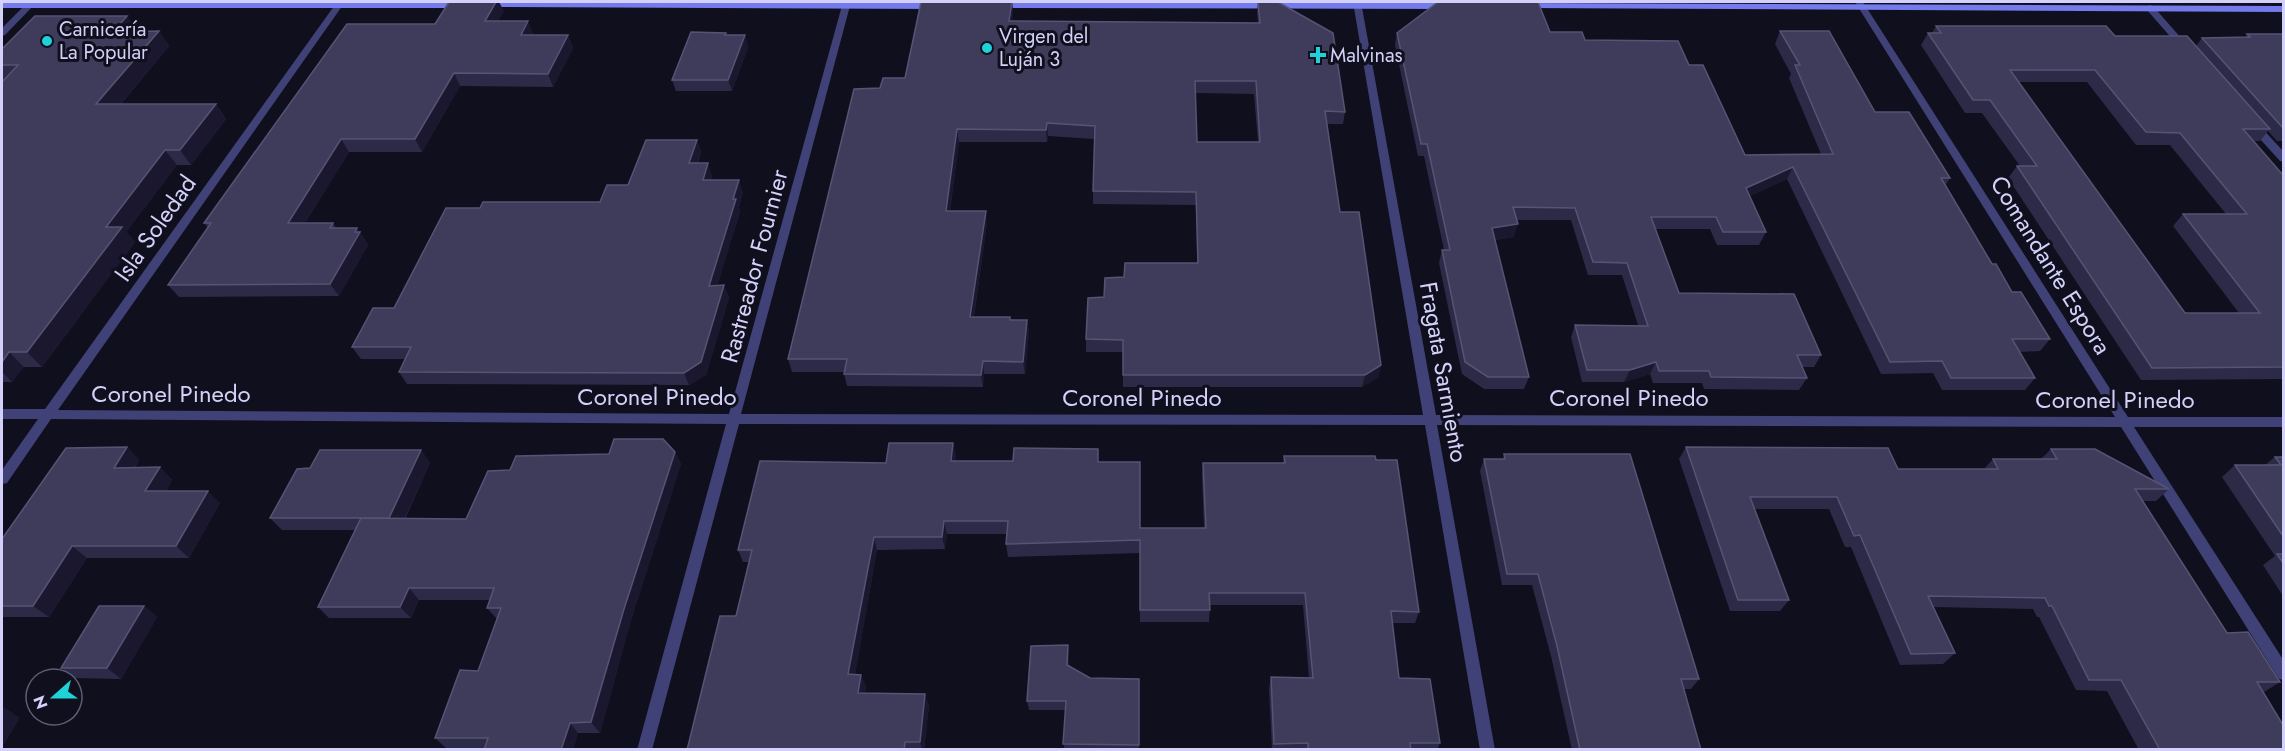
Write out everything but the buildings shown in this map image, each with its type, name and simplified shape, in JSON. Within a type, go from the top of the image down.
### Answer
[{"type":"main road","points":[[2,5],[31,3],[340,3],[949,6]]},
{"type":"main road","points":[[984,6],[1358,4],[1461,6]]},
{"type":"main road","points":[[1519,6],[1861,4],[2283,9]]},
{"type":"street","points":[[2,33],[31,3]]},
{"type":"street","name":"Isla Soledad","points":[[2,479],[340,3]]},
{"type":"street","name":"Rastreador Fournier","points":[[644,750],[846,4]]},
{"type":"street","name":"Fragata Sarmiento","points":[[1358,4],[1488,750]]},
{"type":"street","name":"Comandante Espora","points":[[1861,4],[2283,674]]},
{"type":"street","points":[[2150,8],[2189,53]]},
{"type":"street","points":[[2244,115],[2283,159]]},
{"type":"street","name":"Coronel Pinedo","points":[[2,414],[735,419],[2283,423]]},
{"type":"place","name":"Carnicería La Popular","points":[[47,41]]},
{"type":"place","name":"Virgen del Luján 3","points":[[987,48]]},
{"type":"place","name":"Malvinas","points":[[1318,55]]}]
